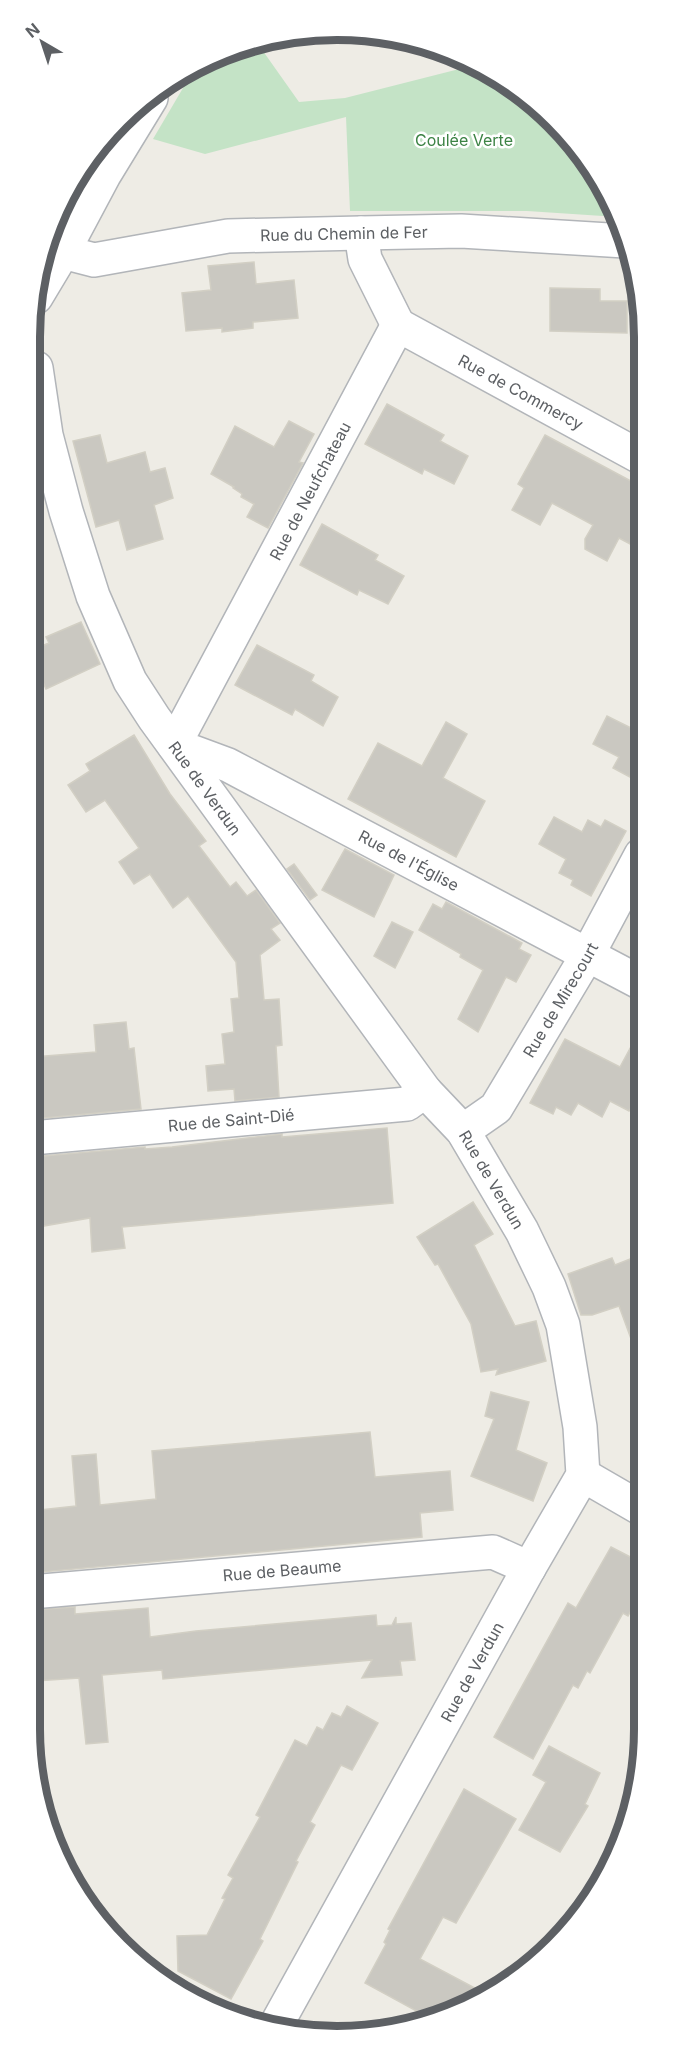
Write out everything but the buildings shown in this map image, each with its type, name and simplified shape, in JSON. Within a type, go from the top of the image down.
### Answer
[{"type":"street","points":[[46,280],[104,175],[140,115]]},
{"type":"street","name":"Rue du Chemin de Fer","points":[[63,252],[94,260],[228,236],[361,233],[461,231],[618,241]]},
{"type":"street","points":[[361,233],[365,259],[398,325]]},
{"type":"street","name":"Rue de Commercy","points":[[398,325],[634,454]]},
{"type":"street","name":"Rue de Neufchateau","points":[[174,746],[398,325]]},
{"type":"street","name":"Rue de Verdun","points":[[41,402],[46,435],[66,511],[93,596],[130,681],[174,746],[425,1091],[463,1131],[522,1231],[549,1287],[563,1325],[580,1427],[583,1475],[529,1568],[279,2020]]},
{"type":"street","name":"Rue de l'Église","points":[[174,746],[228,765],[634,979]]},
{"type":"street","name":"Rue de Mirecourt","points":[[463,1131],[496,1108],[588,954],[634,868]]},
{"type":"street","name":"Rue de Saint-Dié","points":[[41,1137],[407,1104],[425,1091]]},
{"type":"street","points":[[583,1475],[634,1505]]},
{"type":"street","name":"Rue de Beaume","points":[[41,1591],[493,1552],[529,1568]]},
{"type":"green space","name":"Coulée Verte","points":[[263,51],[299,102],[345,98],[463,68],[503,91],[548,127],[584,172],[609,216],[527,211],[350,211],[346,117],[205,154],[153,139],[187,81],[224,63]]}]
